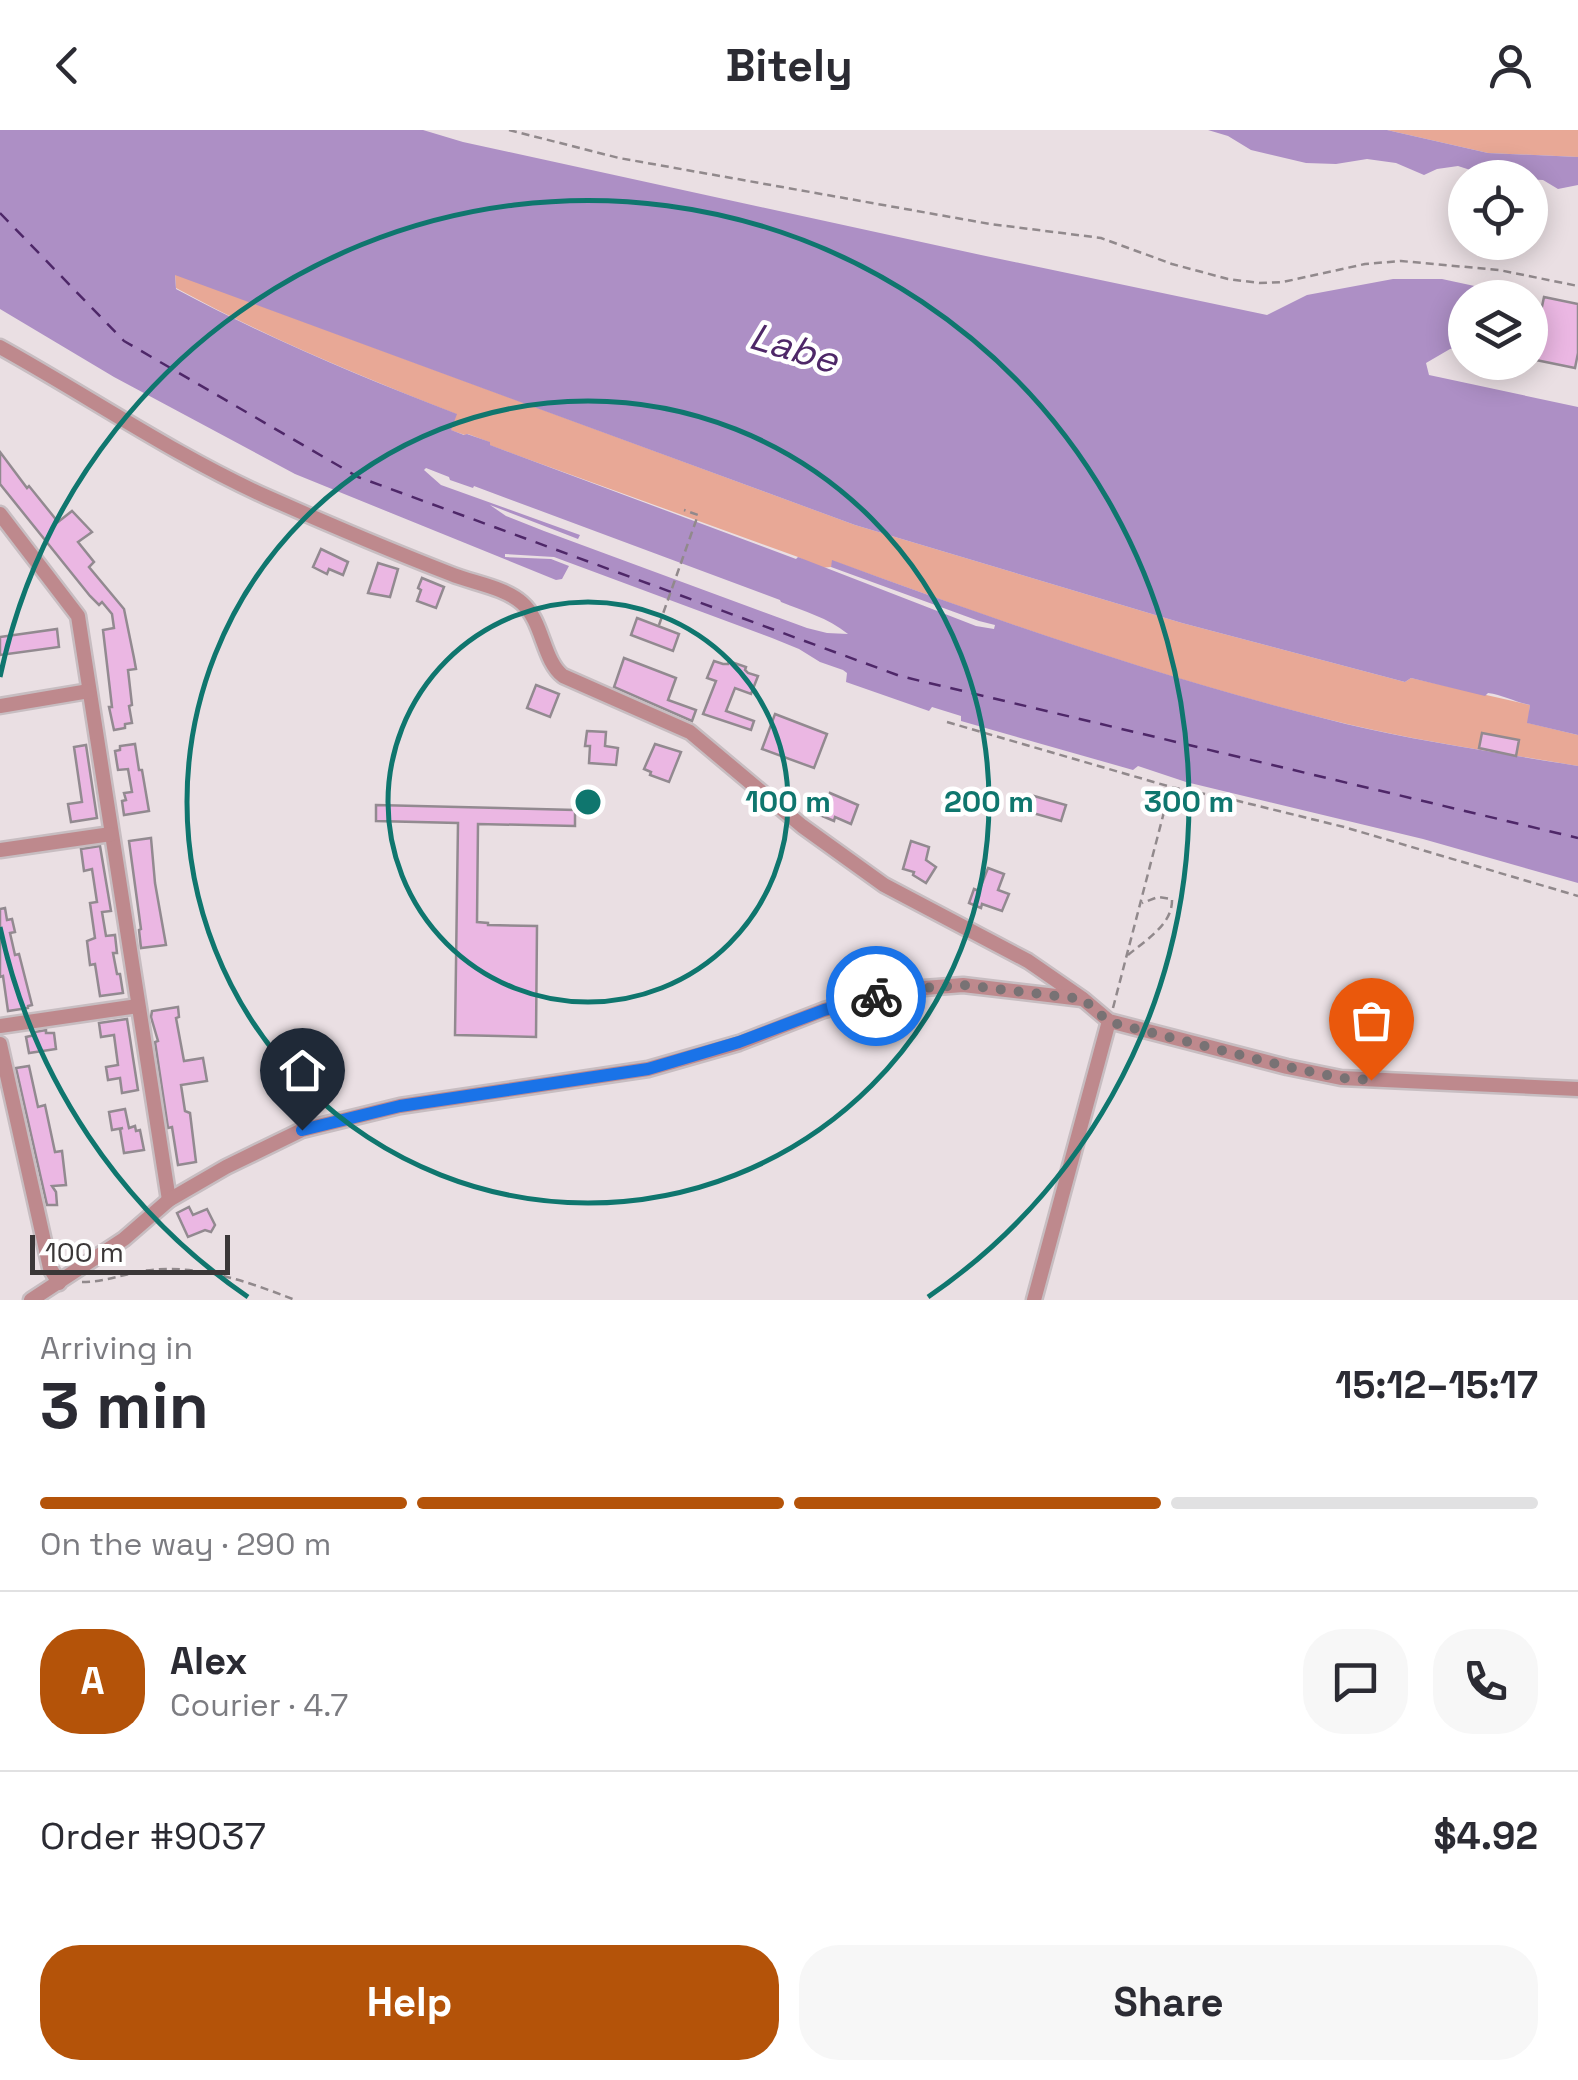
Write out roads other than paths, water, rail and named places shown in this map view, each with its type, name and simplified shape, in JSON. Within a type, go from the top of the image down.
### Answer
[{"type":"street","points":[[0,347],[199,464],[326,523],[522,603],[556,670],[563,676],[690,732],[802,826],[884,885],[1028,961],[1109,1022],[1341,1078],[1578,1089]]},
{"type":"street","points":[[0,514],[78,616],[169,1200]]},
{"type":"street","points":[[0,706],[89,691]]},
{"type":"street","points":[[0,850],[111,834]]},
{"type":"street","points":[[31,1300],[124,1239],[169,1200],[302,1130],[400,1106],[648,1069],[739,1042],[824,1010],[898,990],[963,985],[1083,999]]},
{"type":"street","points":[[0,1026],[138,1006]]},
{"type":"street","points":[[1034,1300],[1109,1022]]},
{"type":"street","points":[[0,1044],[50,1268],[59,1284]]},
{"type":"water","name":"Labe","points":[[0,130],[423,130],[463,142],[1267,315],[1307,295],[1393,279],[1448,280],[1448,350],[1426,363],[1429,375],[1578,407],[1578,735],[1527,723],[1530,705],[1499,695],[1485,696],[1411,678],[1405,682],[1182,623],[855,525],[175,275],[176,289],[210,307],[314,356],[457,414],[451,430],[976,626],[994,629],[995,625],[831,567],[832,560],[1087,649],[1281,707],[1403,736],[1578,766],[1578,883],[1423,839],[1186,782],[1138,766],[1133,770],[961,721],[961,716],[932,707],[929,711],[846,682],[847,673],[843,670],[772,638],[554,557],[505,554],[551,559],[569,566],[562,579],[556,580],[295,474],[114,377],[0,309]],"holes":[[[424,470],[780,600],[848,634],[807,628],[544,531],[490,505],[578,539],[580,535],[441,485]]]},
{"type":"water","points":[[1208,130],[1387,130],[1488,153],[1578,157],[1578,185],[1558,189],[1548,183],[1548,160],[1448,160],[1448,167],[1424,175],[1396,163],[1367,159],[1306,163],[1251,150]]}]
